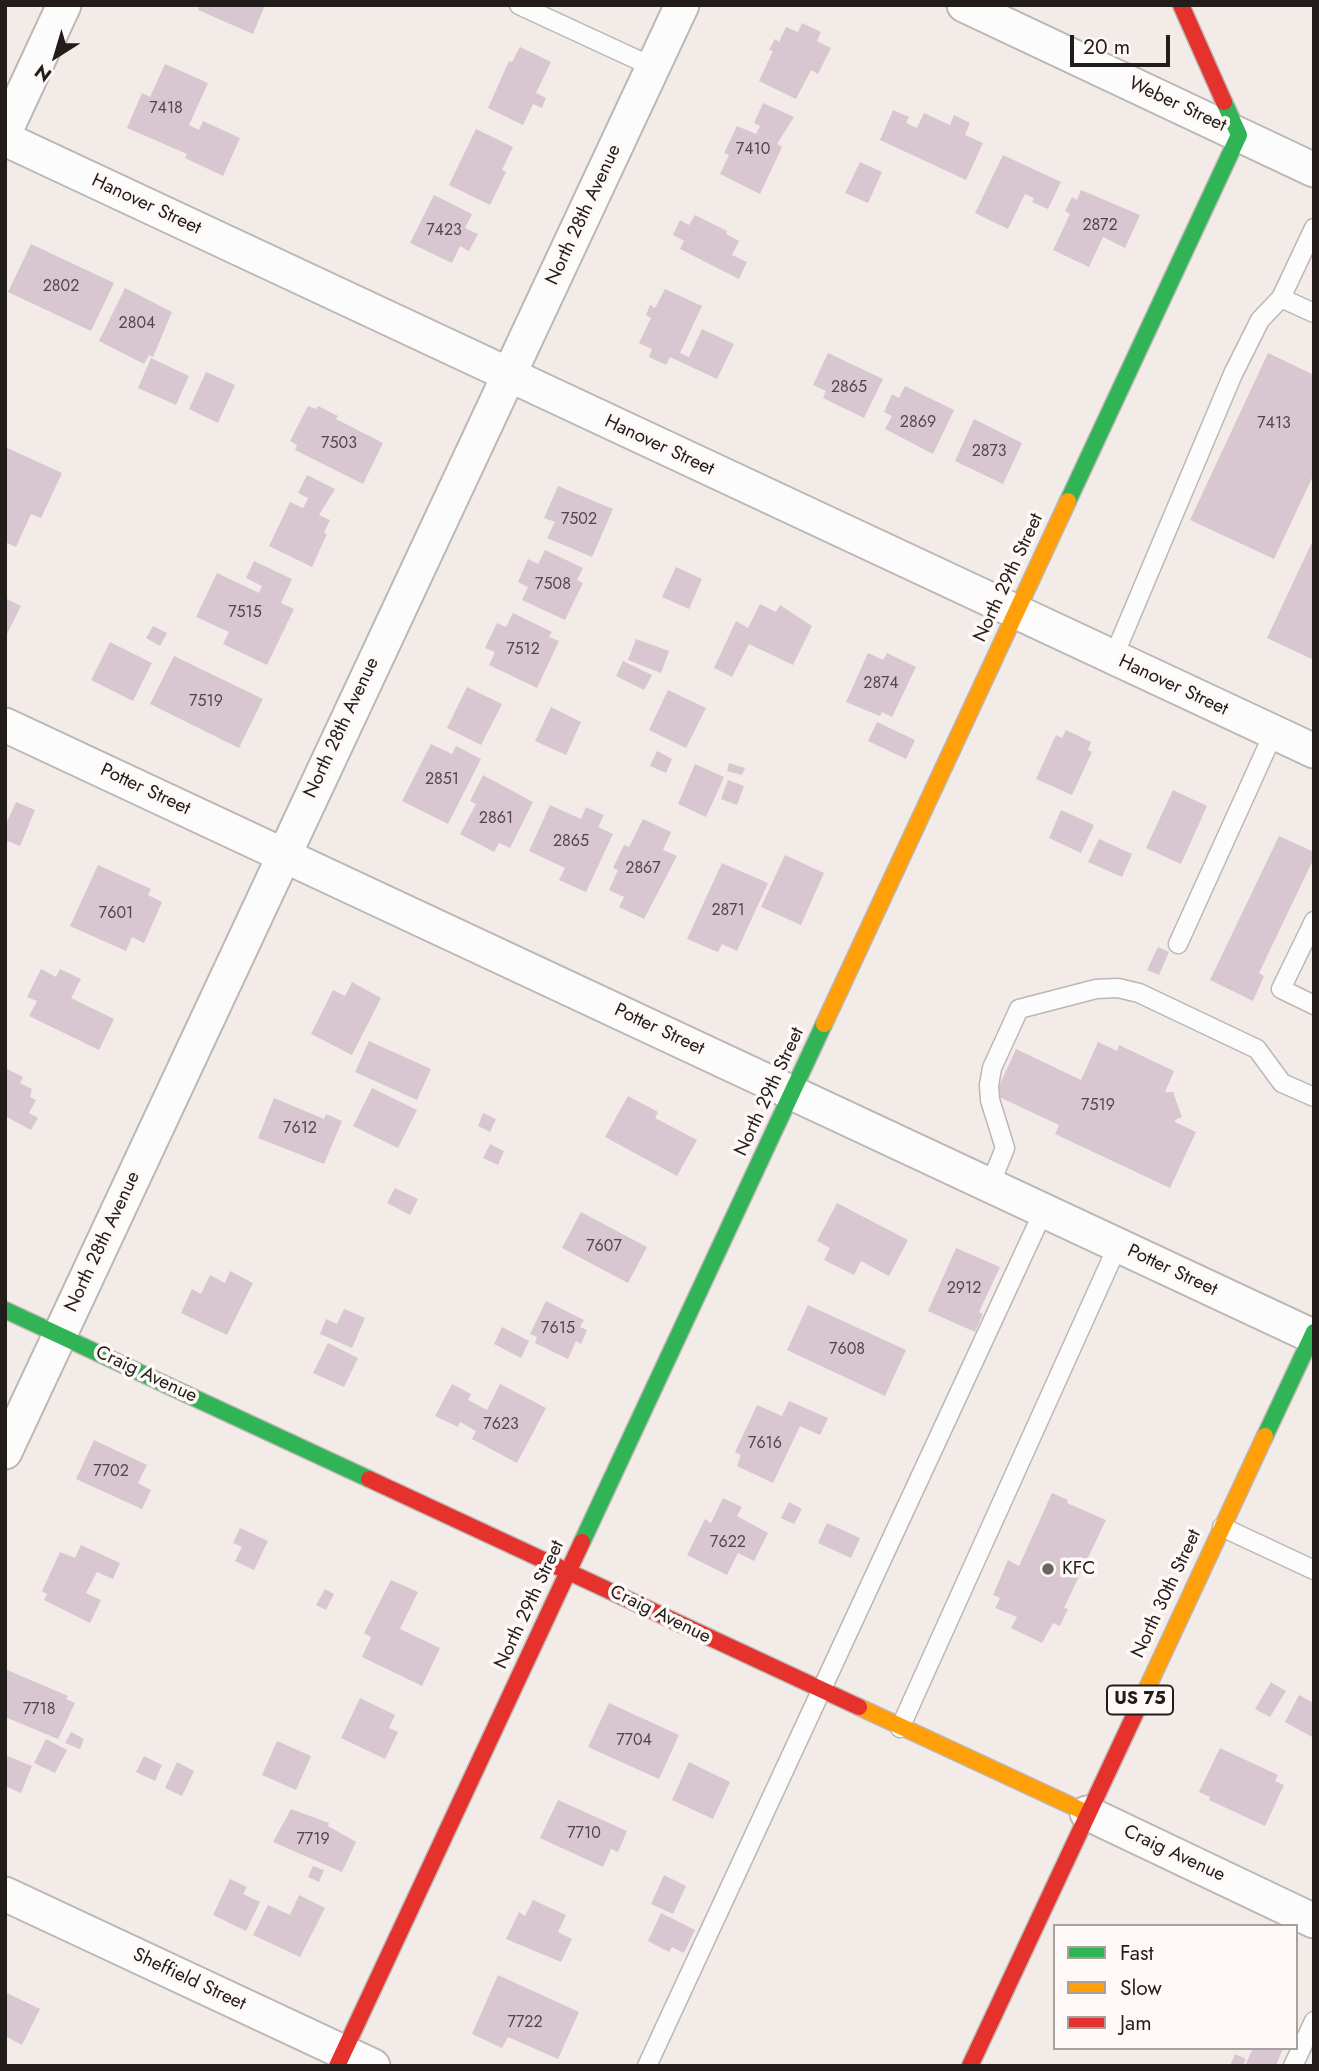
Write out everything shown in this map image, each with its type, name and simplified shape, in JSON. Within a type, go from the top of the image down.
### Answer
[{"type":"main road","points":[[1181,5],[1239,135]]},
{"type":"main road","name":"North 29th Street","points":[[351,2061],[569,1572],[1239,135]]},
{"type":"main road","name":"Craig Avenue","points":[[5,1310],[1087,1814]]},
{"type":"main road","name":"North 30th Street","points":[[970,2066],[1313,1335]]},
{"type":"street","points":[[5,132],[64,5]]},
{"type":"street","name":"North 28th Avenue","points":[[5,1452],[682,5]]},
{"type":"street","name":"Weber Street","points":[[964,5],[1314,170]]},
{"type":"street","name":"Hanover Street","points":[[5,139],[1314,751]]},
{"type":"street","name":"Potter Street","points":[[5,725],[1313,1335]]},
{"type":"street","name":"Craig Avenue","points":[[1087,1814],[1314,1921]]},
{"type":"street","name":"Sheffield Street","points":[[5,1894],[351,2061]]},
{"type":"lane","points":[[519,5],[653,67]]},
{"type":"lane","points":[[1113,658],[1233,374],[1260,320],[1281,298],[1314,228]]},
{"type":"lane","points":[[1281,298],[1314,313]]},
{"type":"lane","points":[[1178,944],[1274,732]]},
{"type":"lane","points":[[1314,921],[1281,989],[1314,1005]]},
{"type":"lane","points":[[990,1185],[1005,1148],[990,1100],[989,1085],[992,1068],[1019,1009],[1096,989],[1118,988],[1139,993],[1257,1049],[1282,1083],[1314,1097]]},
{"type":"lane","points":[[647,2066],[1044,1210]]},
{"type":"lane","points":[[900,1728],[1118,1245]]},
{"type":"lane","points":[[1222,1527],[1314,1570]]},
{"type":"lane","points":[[1293,2066],[1314,2021]]},
{"type":"building","points":[[200,5],[265,5],[253,34],[198,10]]},
{"type":"building","points":[[802,23],[821,32],[817,41],[831,48],[818,74],[811,70],[796,99],[759,81],[773,51],[769,50],[775,39],[779,42],[786,27],[798,32]]},
{"type":"building","points":[[520,47],[551,62],[536,93],[546,98],[542,108],[533,104],[523,125],[488,108],[509,61],[512,62]]},
{"type":"building","points":[[165,64],[208,83],[189,125],[199,130],[203,121],[240,138],[223,176],[185,158],[187,154],[127,128],[142,93],[150,97]]},
{"type":"building","points":[[763,103],[794,117],[777,144],[782,147],[760,194],[720,174],[729,155],[724,153],[737,126],[756,134],[760,126],[754,123]]},
{"type":"building","points":[[893,110],[909,117],[906,123],[917,128],[924,113],[950,125],[954,115],[970,123],[965,135],[983,143],[966,180],[880,140]]},
{"type":"building","points":[[476,129],[513,147],[502,170],[506,172],[490,205],[449,185]]},
{"type":"building","points":[[1003,155],[1061,182],[1048,209],[1032,202],[1034,198],[1025,194],[1008,229],[975,213]]},
{"type":"building","points":[[860,162],[882,172],[868,203],[845,193]]},
{"type":"building","points":[[1081,190],[1140,215],[1125,248],[1103,237],[1089,267],[1053,250],[1070,214],[1065,211],[1072,197],[1077,200]]},
{"type":"building","points":[[434,195],[472,214],[465,228],[478,234],[469,251],[460,246],[452,263],[410,243]]},
{"type":"building","points":[[695,215],[727,231],[726,234],[739,241],[732,255],[747,262],[739,279],[680,249],[684,241],[673,235],[680,220],[689,225]]},
{"type":"building","points":[[31,244],[114,283],[91,331],[8,292]]},
{"type":"building","points":[[125,288],[172,312],[153,357],[149,355],[144,364],[99,341]]},
{"type":"building","points":[[665,289],[702,306],[680,353],[689,357],[702,329],[734,344],[717,379],[670,357],[666,365],[649,357],[652,349],[639,343],[651,318],[646,315],[650,305],[655,308]]},
{"type":"building","points":[[828,353],[883,379],[864,418],[823,398],[826,391],[813,385]]},
{"type":"building","points":[[1268,353],[1314,375],[1314,474],[1274,559],[1190,520]]},
{"type":"building","points":[[151,358],[189,376],[176,405],[138,388]]},
{"type":"building","points":[[206,372],[235,385],[218,423],[189,409]]},
{"type":"building","points":[[905,386],[954,410],[933,454],[885,429],[892,416],[884,412],[892,394],[899,398]]},
{"type":"building","points":[[308,406],[316,409],[318,406],[338,416],[336,419],[383,443],[363,484],[295,450],[297,445],[290,441]]},
{"type":"building","points":[[974,419],[1022,443],[1003,484],[955,461]]},
{"type":"building","points":[[5,447],[62,473],[41,518],[31,514],[16,547],[5,542]]},
{"type":"building","points":[[307,475],[335,489],[319,515],[330,520],[324,533],[327,534],[312,567],[269,546],[290,502],[303,508],[308,498],[298,493]]},
{"type":"building","points":[[558,486],[613,509],[592,557],[547,538],[555,522],[544,518]]},
{"type":"building","points":[[1314,538],[1314,660],[1267,638]]},
{"type":"building","points":[[545,550],[583,568],[577,580],[583,583],[565,620],[522,600],[528,587],[518,582],[528,559],[538,564]]},
{"type":"building","points":[[254,561],[292,579],[281,603],[294,609],[267,665],[223,644],[229,632],[196,617],[217,573],[259,593],[262,586],[246,578]]},
{"type":"building","points":[[676,567],[702,579],[689,609],[662,597]]},
{"type":"building","points":[[5,598],[21,606],[5,638]]},
{"type":"building","points":[[760,604],[776,612],[780,605],[812,626],[793,665],[749,644],[732,677],[714,668],[736,621],[748,628]]},
{"type":"building","points":[[513,613],[552,632],[549,637],[559,641],[537,688],[489,665],[495,652],[485,648],[497,623],[506,627]]},
{"type":"building","points":[[153,626],[167,633],[160,646],[146,638]]},
{"type":"building","points":[[636,639],[669,651],[661,673],[628,660]]},
{"type":"building","points":[[110,642],[152,663],[133,701],[91,680]]},
{"type":"building","points":[[868,653],[883,660],[887,653],[916,667],[892,717],[882,712],[880,716],[846,702]]},
{"type":"building","points":[[174,656],[263,699],[239,748],[150,704]]},
{"type":"building","points":[[623,661],[652,675],[644,690],[616,676]]},
{"type":"building","points":[[467,687],[502,704],[481,745],[447,728]]},
{"type":"building","points":[[668,690],[706,708],[686,748],[649,730]]},
{"type":"building","points":[[551,707],[581,722],[566,755],[535,741]]},
{"type":"building","points":[[877,722],[915,740],[906,759],[868,741]]},
{"type":"building","points":[[1066,730],[1091,742],[1088,750],[1092,752],[1072,795],[1036,779],[1056,735],[1062,738]]},
{"type":"building","points":[[431,744],[452,754],[456,746],[481,759],[448,824],[402,801]]},
{"type":"building","points":[[657,751],[672,759],[666,773],[650,766]]},
{"type":"building","points":[[729,763],[745,768],[742,775],[727,771]]},
{"type":"building","points":[[695,764],[724,777],[706,817],[678,804]]},
{"type":"building","points":[[483,775],[533,802],[510,848],[499,843],[494,852],[460,834],[476,804],[470,801]]},
{"type":"building","points":[[728,780],[744,786],[737,805],[721,799]]},
{"type":"building","points":[[1173,790],[1207,806],[1181,864],[1146,848]]},
{"type":"building","points":[[16,802],[35,810],[20,846],[5,840],[5,826]]},
{"type":"building","points":[[550,805],[581,819],[586,807],[604,815],[598,827],[613,834],[586,892],[559,880],[565,868],[529,851]]},
{"type":"building","points":[[1061,810],[1094,825],[1081,853],[1049,838]]},
{"type":"building","points":[[643,819],[671,832],[663,850],[677,856],[644,919],[619,907],[624,897],[609,890],[618,870],[613,868],[624,845],[629,847]]},
{"type":"building","points":[[1279,836],[1314,852],[1314,858],[1259,973],[1264,976],[1253,1001],[1210,980]]},
{"type":"building","points":[[1099,839],[1132,854],[1122,877],[1088,862]]},
{"type":"building","points":[[785,855],[824,873],[801,925],[761,907]]},
{"type":"building","points":[[722,863],[768,883],[737,951],[722,944],[718,952],[687,939]]},
{"type":"building","points":[[98,865],[151,889],[148,895],[162,902],[144,943],[132,937],[126,951],[70,926]]},
{"type":"building","points":[[1158,947],[1169,952],[1159,975],[1147,970]]},
{"type":"building","points":[[41,969],[56,977],[60,969],[81,979],[71,998],[114,1019],[99,1050],[29,1016],[37,1001],[27,997]]},
{"type":"building","points":[[352,982],[381,998],[352,1055],[311,1034],[333,990],[345,996]]},
{"type":"building","points":[[369,1041],[431,1069],[417,1100],[355,1072]]},
{"type":"building","points":[[1098,1042],[1117,1051],[1119,1045],[1174,1071],[1165,1092],[1173,1092],[1182,1117],[1175,1122],[1196,1132],[1170,1188],[1055,1134],[1059,1125],[995,1095],[1016,1049],[1081,1080]]},
{"type":"building","points":[[5,1068],[23,1077],[20,1083],[32,1089],[30,1097],[36,1100],[29,1113],[38,1118],[31,1130],[5,1116]]},
{"type":"building","points":[[372,1088],[417,1110],[398,1148],[353,1126]]},
{"type":"building","points":[[628,1096],[658,1112],[655,1118],[697,1140],[677,1176],[605,1137]]},
{"type":"building","points":[[274,1098],[324,1119],[326,1114],[342,1121],[324,1164],[258,1138]]},
{"type":"building","points":[[483,1113],[496,1119],[490,1132],[478,1126]]},
{"type":"building","points":[[490,1144],[504,1151],[498,1165],[483,1158]]},
{"type":"building","points":[[395,1188],[418,1199],[410,1215],[387,1203]]},
{"type":"building","points":[[837,1203],[908,1240],[889,1276],[861,1261],[854,1275],[824,1260],[830,1248],[817,1241]]},
{"type":"building","points":[[581,1212],[647,1247],[628,1283],[562,1248]]},
{"type":"building","points":[[956,1248],[1000,1267],[979,1312],[983,1314],[975,1332],[928,1311]]},
{"type":"building","points":[[230,1271],[253,1283],[227,1335],[181,1313],[192,1289],[201,1294],[210,1275],[225,1283]]},
{"type":"building","points":[[546,1301],[584,1320],[580,1327],[587,1330],[581,1344],[576,1341],[568,1359],[535,1343],[537,1337],[530,1334]]},
{"type":"building","points":[[808,1305],[906,1350],[885,1396],[787,1350]]},
{"type":"building","points":[[344,1309],[365,1318],[352,1348],[320,1334],[326,1319],[337,1324]]},
{"type":"building","points":[[502,1327],[529,1341],[521,1358],[494,1344]]},
{"type":"building","points":[[328,1343],[358,1358],[344,1387],[313,1373]]},
{"type":"building","points":[[452,1384],[471,1394],[468,1400],[487,1410],[500,1384],[546,1408],[517,1463],[472,1439],[476,1431],[460,1422],[458,1427],[435,1416]]},
{"type":"building","points":[[789,1401],[828,1418],[820,1435],[800,1426],[773,1483],[737,1466],[741,1455],[735,1452],[757,1405],[782,1416]]},
{"type":"building","points":[[94,1440],[147,1465],[138,1483],[151,1490],[142,1509],[76,1479]]},
{"type":"building","points":[[1052,1493],[1068,1500],[1067,1503],[1106,1520],[1064,1608],[1068,1609],[1060,1626],[1053,1623],[1042,1643],[1011,1628],[1017,1617],[995,1608],[1000,1598],[993,1595],[1008,1560],[1019,1566]]},
{"type":"building","points":[[723,1498],[742,1507],[737,1516],[768,1533],[754,1561],[738,1553],[727,1575],[687,1555],[705,1519],[711,1523]]},
{"type":"building","points":[[789,1502],[802,1509],[794,1524],[781,1518]]},
{"type":"building","points":[[827,1523],[860,1538],[851,1558],[818,1543]]},
{"type":"building","points":[[240,1528],[268,1541],[254,1570],[235,1561],[242,1547],[233,1543]]},
{"type":"building","points":[[81,1545],[120,1563],[113,1579],[97,1572],[86,1593],[101,1600],[90,1623],[44,1600],[47,1594],[42,1591],[60,1552],[75,1558]]},
{"type":"building","points":[[391,1580],[418,1592],[400,1629],[440,1648],[422,1686],[362,1657],[371,1637],[364,1633]]},
{"type":"building","points":[[325,1589],[334,1594],[326,1610],[316,1605]]},
{"type":"building","points":[[5,1669],[68,1696],[66,1699],[75,1703],[58,1739],[5,1717]]},
{"type":"building","points":[[1271,1682],[1286,1691],[1270,1717],[1255,1709]]},
{"type":"building","points":[[1299,1695],[1314,1703],[1314,1738],[1285,1722]]},
{"type":"building","points":[[360,1698],[395,1715],[389,1728],[398,1732],[385,1759],[341,1738]]},
{"type":"building","points":[[609,1703],[679,1735],[659,1779],[588,1747]]},
{"type":"building","points":[[71,1732],[84,1739],[80,1749],[65,1743]]},
{"type":"building","points":[[46,1739],[67,1750],[55,1773],[34,1763]]},
{"type":"building","points":[[277,1741],[311,1756],[296,1790],[262,1775]]},
{"type":"building","points":[[1220,1748],[1278,1775],[1275,1781],[1284,1785],[1265,1826],[1209,1800],[1210,1797],[1199,1792]]},
{"type":"building","points":[[5,1755],[32,1766],[21,1793],[5,1786]]},
{"type":"building","points":[[144,1756],[162,1765],[155,1781],[136,1772]]},
{"type":"building","points":[[177,1762],[194,1771],[182,1796],[165,1788]]},
{"type":"building","points":[[689,1762],[730,1782],[713,1819],[672,1800]]},
{"type":"building","points":[[558,1800],[627,1831],[618,1852],[611,1849],[603,1867],[540,1838]]},
{"type":"building","points":[[291,1809],[329,1823],[328,1826],[356,1842],[342,1872],[273,1842]]},
{"type":"building","points":[[313,1866],[324,1870],[319,1882],[308,1877]]},
{"type":"building","points":[[664,1875],[686,1886],[673,1914],[651,1904]]},
{"type":"building","points":[[230,1879],[247,1887],[243,1894],[260,1902],[246,1931],[213,1915]]},
{"type":"building","points":[[299,1895],[325,1908],[300,1957],[253,1935],[268,1905],[290,1915]]},
{"type":"building","points":[[533,1900],[566,1915],[558,1932],[572,1939],[561,1962],[506,1939],[519,1912],[525,1916]]},
{"type":"building","points":[[661,1913],[695,1930],[684,1953],[672,1947],[669,1952],[648,1941]]},
{"type":"building","points":[[498,1975],[579,2012],[558,2059],[508,2037],[502,2048],[472,2034]]},
{"type":"building","points":[[5,1992],[40,2009],[22,2045],[5,2036]]},
{"type":"building","points":[[1252,2050],[1282,2050],[1276,2066],[1245,2066]]},
{"type":"building","points":[[1235,2054],[1246,2059],[1243,2066],[1230,2066]]},
{"type":"traffic: fast","points":[[1068,501],[1239,135],[1224,102]]},
{"type":"traffic: fast","points":[[582,1542],[824,1024]]},
{"type":"traffic: fast","points":[[5,1310],[369,1479]]},
{"type":"traffic: fast","points":[[1265,1436],[1314,1332]]},
{"type":"traffic: slow","points":[[824,1024],[1068,501]]},
{"type":"traffic: slow","points":[[1142,1699],[1265,1436]]},
{"type":"traffic: slow","points":[[859,1707],[1087,1813]]},
{"type":"traffic: jam","points":[[1181,5],[1224,102]]},
{"type":"traffic: jam","points":[[369,1479],[859,1707]]},
{"type":"traffic: jam","points":[[337,2066],[582,1542]]},
{"type":"traffic: jam","points":[[970,2066],[1142,1699]]},
{"type":"place","name":"KFC","points":[[1048,1569]]}]
